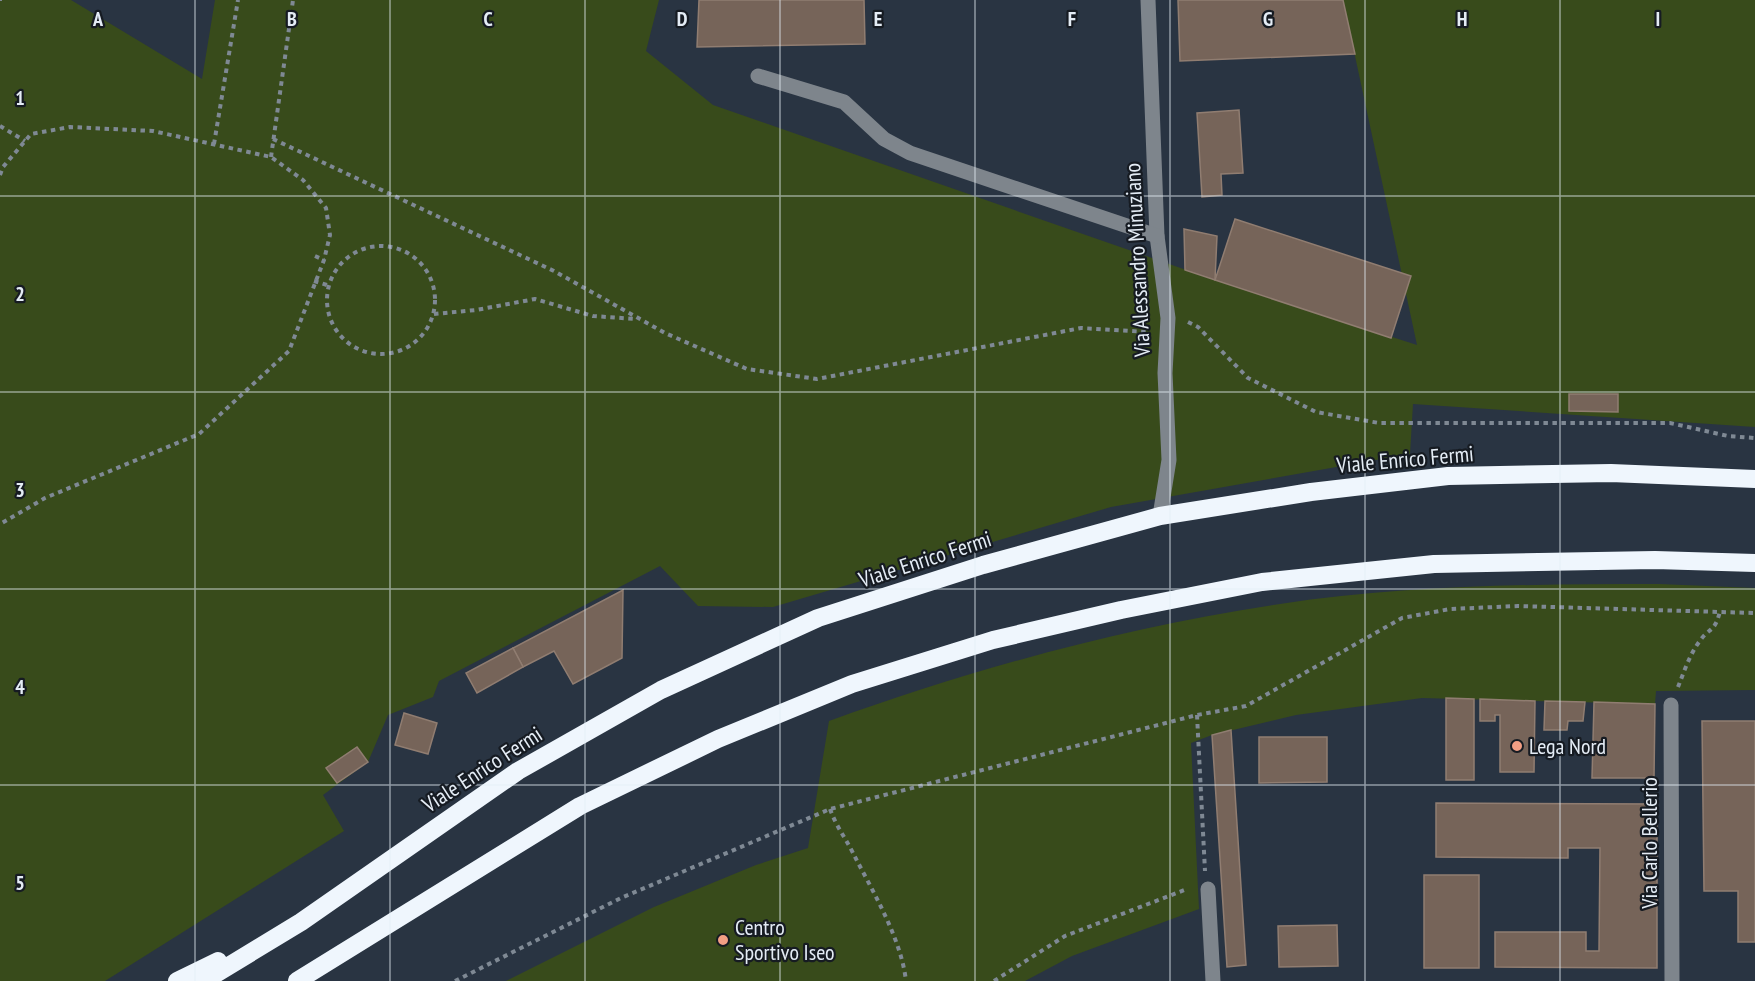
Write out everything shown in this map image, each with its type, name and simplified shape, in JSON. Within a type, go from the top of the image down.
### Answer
[{"type":"highway","name":"Viale Enrico Fermi","points":[[204,981],[301,922],[518,771],[661,690],[818,618],[983,565],[1160,516],[1311,492],[1448,477],[1611,473],[1755,479]]},
{"type":"highway","points":[[297,981],[591,801],[718,739],[852,684],[993,640],[1121,610],[1262,582],[1434,564],[1656,560],[1755,563]]},
{"type":"highway","points":[[177,981],[301,922]]},
{"type":"highway","points":[[304,981],[328,963]]},
{"type":"street","name":"Via Alessandro Minuziano","points":[[1148,0],[1157,236],[1168,318],[1165,373],[1169,460],[1160,516]]},
{"type":"street","points":[[758,76],[844,102],[884,139],[910,153],[1157,236]]},
{"type":"street","name":"Via Carlo Bellerio","points":[[1671,705],[1672,981]]},
{"type":"street","points":[[1207,886],[1213,981]]},
{"type":"path","points":[[214,144],[238,0]]},
{"type":"path","points":[[270,157],[293,0]]},
{"type":"path","points":[[0,126],[25,141]]},
{"type":"path","points":[[0,175],[3,168],[31,134],[70,127],[153,131],[270,157],[303,180],[326,208],[330,235],[324,260],[314,280],[289,351],[199,434],[45,498],[0,524]]},
{"type":"path","points":[[273,139],[554,271],[640,319],[747,369],[817,379],[1081,328],[1148,332],[1168,318],[1182,318],[1198,327],[1248,378],[1316,412],[1379,423],[1670,423],[1728,436],[1755,438]]},
{"type":"path","points":[[367,246],[395,246],[420,260],[434,285],[434,314],[420,339],[395,353],[366,353],[342,339],[328,314],[327,285],[342,261],[367,246]]},
{"type":"path","points":[[315,256],[324,260]]},
{"type":"path","points":[[314,280],[327,285]]},
{"type":"path","points":[[434,314],[476,310],[535,299],[593,316],[640,319]]},
{"type":"path","points":[[455,981],[621,898],[830,809],[1197,715],[1246,706],[1402,618],[1440,610],[1518,606],[1755,613]]},
{"type":"path","points":[[1671,705],[1689,659],[1700,640],[1716,627],[1720,611]]},
{"type":"path","points":[[994,981],[1065,936],[1207,886],[1197,715]]},
{"type":"path","points":[[830,809],[838,831],[852,851],[889,924],[905,967],[906,981]]},
{"type":"green space","points":[[0,0],[71,0],[202,79],[215,0],[659,0],[646,51],[713,105],[1215,280],[1417,345],[1343,0],[1755,0],[1755,427],[1413,404],[1410,454],[1111,507],[773,607],[698,606],[660,566],[439,681],[433,697],[388,715],[368,762],[323,795],[344,831],[105,981],[0,981]]},
{"type":"green space","points":[[1659,584],[1755,588],[1755,690],[1656,691],[1655,704],[1422,698],[1296,715],[1212,735],[1191,743],[1199,909],[1072,956],[1025,981],[506,981],[654,907],[756,865],[808,848],[829,721],[884,702],[1051,651],[1222,613],[1280,604],[1421,589],[1516,585]]},
{"type":"building","points":[[699,0],[864,0],[865,44],[697,47]]},
{"type":"building","points":[[1178,0],[1343,0],[1355,54],[1180,61]]},
{"type":"building","points":[[1239,110],[1243,173],[1221,174],[1222,195],[1202,197],[1197,113]]},
{"type":"building","points":[[1235,219],[1411,276],[1391,338],[1215,280]]},
{"type":"building","points":[[1184,229],[1217,236],[1215,280],[1185,270]]},
{"type":"building","points":[[1569,394],[1618,394],[1618,412],[1569,411]]},
{"type":"building","points":[[623,590],[622,658],[573,684],[554,651],[523,667],[513,648]]},
{"type":"building","points":[[513,648],[523,667],[477,693],[466,673]]},
{"type":"building","points":[[1446,698],[1474,699],[1474,780],[1446,780]]},
{"type":"building","points":[[1480,699],[1535,701],[1534,772],[1500,772],[1500,715],[1495,715],[1495,721],[1480,721]]},
{"type":"building","points":[[1545,701],[1585,702],[1583,721],[1568,721],[1567,730],[1544,730]]},
{"type":"building","points":[[1594,702],[1655,704],[1654,778],[1592,778]]},
{"type":"building","points":[[404,713],[437,723],[428,754],[395,745]]},
{"type":"building","points":[[1702,721],[1755,721],[1755,942],[1738,942],[1738,891],[1704,891]]},
{"type":"building","points":[[1231,730],[1246,965],[1227,967],[1212,735]]},
{"type":"building","points":[[1259,737],[1327,737],[1327,782],[1259,783]]},
{"type":"building","points":[[357,747],[368,762],[337,783],[326,768]]},
{"type":"building","points":[[1436,803],[1657,804],[1657,968],[1495,967],[1495,932],[1586,932],[1586,951],[1599,951],[1600,848],[1568,848],[1568,858],[1436,857]]},
{"type":"building","points":[[1424,875],[1479,875],[1479,968],[1424,968]]},
{"type":"building","points":[[1337,925],[1338,966],[1279,967],[1278,926]]},
{"type":"place","name":"Lega Nord","points":[[1517,746]]},
{"type":"place","name":"Centro Sportivo Iseo","points":[[723,940]]}]
